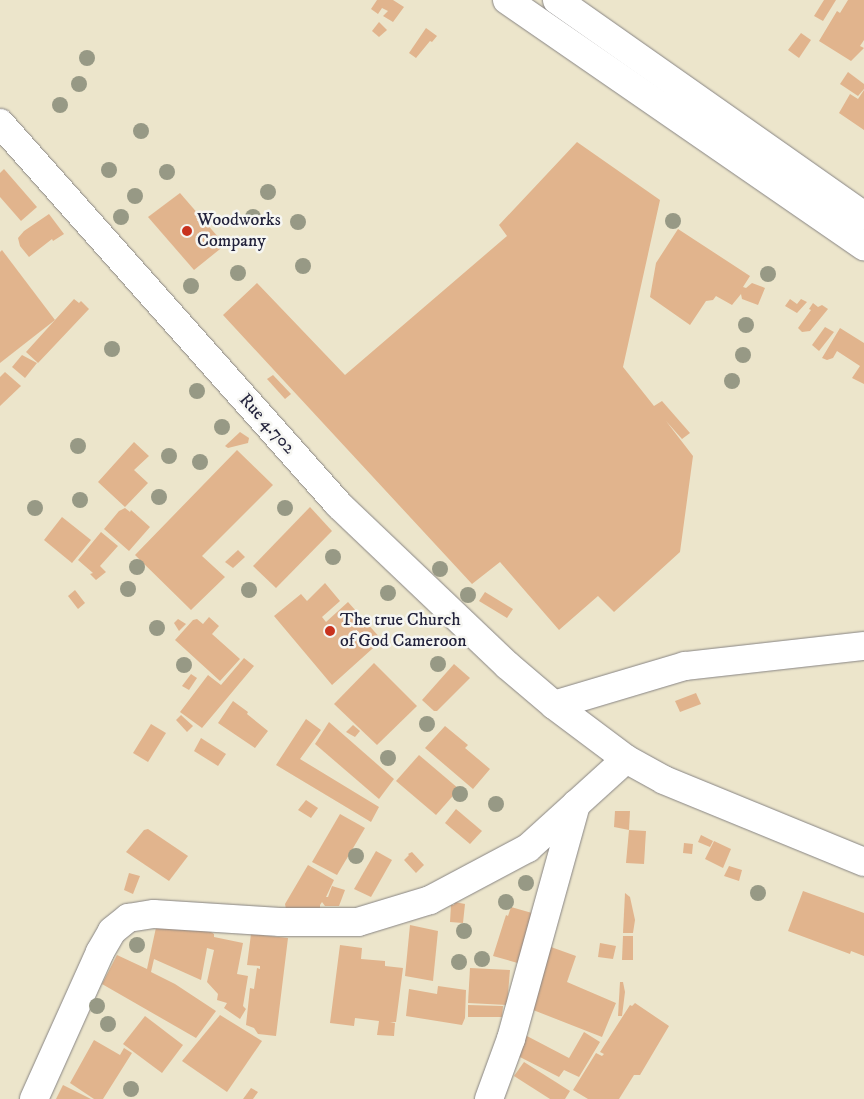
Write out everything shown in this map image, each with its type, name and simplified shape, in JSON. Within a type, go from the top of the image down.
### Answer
[{"type":"main road","points":[[506,0],[864,246]]},
{"type":"main road","points":[[557,0],[864,216]]},
{"type":"main road","name":"Rue 4.702","points":[[0,122],[339,505],[506,665],[554,705],[626,759],[664,780],[864,862]]},
{"type":"main road","points":[[554,705],[685,666],[864,646]]},
{"type":"main road","points":[[34,1099],[100,952],[112,931],[128,918],[154,914],[280,922],[358,922],[430,900],[528,848],[626,759]]},
{"type":"main road","points":[[489,1099],[511,1039],[576,804]]},
{"type":"building","points":[[377,0],[393,0],[404,7],[393,22],[383,16],[388,11],[382,8],[378,14],[371,9]]},
{"type":"building","points":[[824,0],[836,0],[823,21],[814,16]]},
{"type":"building","points":[[848,0],[864,0],[864,40],[860,46],[864,48],[851,61],[819,41],[837,11],[840,13]]},
{"type":"building","points":[[379,22],[387,30],[379,37],[372,31]]},
{"type":"building","points":[[426,28],[437,36],[432,42],[430,41],[416,58],[409,53]]},
{"type":"building","points":[[801,33],[811,40],[799,58],[788,50]]},
{"type":"building","points":[[848,72],[864,84],[864,89],[858,96],[840,84]]},
{"type":"building","points":[[864,90],[864,130],[839,113],[850,94],[858,99]]},
{"type":"building","points":[[577,142],[660,200],[623,367],[654,406],[662,401],[690,433],[682,439],[666,421],[693,456],[680,552],[614,612],[598,596],[559,630],[500,562],[472,584],[223,315],[257,283],[345,375],[507,236],[499,225]]},
{"type":"building","points":[[4,169],[37,207],[21,221],[0,197],[0,173]]},
{"type":"building","name":"Woodworks Company","points":[[180,193],[225,245],[194,270],[148,217]]},
{"type":"building","points":[[49,214],[64,234],[53,241],[52,239],[29,257],[20,246],[18,238],[24,231]]},
{"type":"building","points":[[678,229],[750,276],[743,287],[746,288],[752,283],[765,288],[758,305],[742,299],[741,294],[732,305],[716,296],[713,300],[706,301],[690,325],[650,297],[656,263]]},
{"type":"building","points":[[2,250],[55,320],[0,363],[0,252]]},
{"type":"building","points":[[74,299],[79,303],[81,301],[89,309],[38,363],[26,352]]},
{"type":"building","points":[[790,299],[797,304],[801,299],[807,302],[797,313],[785,306]]},
{"type":"building","points":[[813,303],[818,307],[822,305],[828,309],[810,331],[802,332],[798,328],[811,310],[809,309]]},
{"type":"building","points":[[825,327],[834,332],[819,351],[812,345]]},
{"type":"building","points":[[840,328],[864,343],[864,384],[852,378],[860,366],[837,351],[833,358],[827,360],[822,358]]},
{"type":"building","points":[[22,355],[37,363],[25,378],[12,367]]},
{"type":"building","points":[[5,372],[21,386],[0,406],[0,377]]},
{"type":"building","points":[[273,375],[291,394],[285,399],[267,379]]},
{"type":"building","points":[[240,432],[249,438],[248,443],[228,448],[225,446]]},
{"type":"building","points":[[134,442],[149,456],[134,470],[148,483],[125,507],[98,482]]},
{"type":"building","points":[[237,450],[273,485],[202,556],[225,577],[191,610],[135,555]]},
{"type":"building","points":[[310,507],[332,531],[276,588],[253,566]]},
{"type":"building","points":[[125,508],[130,512],[131,510],[150,527],[129,551],[104,529],[119,511]]},
{"type":"building","points":[[62,517],[91,540],[72,563],[44,540]]},
{"type":"building","points":[[101,532],[118,546],[100,566],[106,572],[96,580],[90,574],[93,573],[78,560]]},
{"type":"building","points":[[238,550],[245,557],[233,568],[225,562]]},
{"type":"building","name":"The true Church of God Cameroon","points":[[325,583],[340,601],[322,617],[326,622],[348,602],[382,640],[332,685],[274,616],[301,594],[307,601]]},
{"type":"building","points":[[75,590],[85,603],[78,609],[68,596]]},
{"type":"building","points":[[485,592],[513,609],[507,618],[479,601]]},
{"type":"building","points":[[209,617],[219,626],[212,634],[240,659],[220,681],[175,640],[193,620],[197,619],[203,624]]},
{"type":"building","points":[[178,619],[186,624],[179,631],[174,623]]},
{"type":"building","points":[[244,658],[254,666],[202,728],[180,712],[208,675],[221,685]]},
{"type":"building","points":[[374,663],[417,706],[377,745],[334,704]]},
{"type":"building","points":[[454,664],[470,678],[437,711],[434,711],[422,700]]},
{"type":"building","points":[[191,674],[197,678],[189,690],[182,686]]},
{"type":"building","points":[[696,693],[701,704],[680,712],[675,701]]},
{"type":"building","points":[[233,701],[268,731],[255,748],[218,723]]},
{"type":"building","points":[[181,715],[193,726],[187,732],[176,720]]},
{"type":"building","points":[[306,719],[321,730],[300,759],[379,807],[371,822],[276,765]]},
{"type":"building","points":[[329,722],[394,779],[379,799],[315,744]]},
{"type":"building","points":[[151,724],[166,733],[148,762],[133,753]]},
{"type":"building","points":[[353,725],[360,731],[355,737],[346,732]]},
{"type":"building","points":[[445,726],[468,745],[465,748],[490,769],[473,789],[425,748]]},
{"type":"building","points":[[201,738],[226,754],[218,766],[194,751]]},
{"type":"building","points":[[419,755],[459,789],[436,815],[396,781]]},
{"type":"building","points":[[306,800],[318,808],[311,818],[298,810]]},
{"type":"building","points":[[456,809],[482,831],[470,844],[445,823]]},
{"type":"building","points":[[615,811],[630,811],[629,830],[614,827]]},
{"type":"building","points":[[340,814],[365,828],[337,875],[312,862]]},
{"type":"building","points":[[148,829],[188,856],[169,881],[126,852],[144,830]]},
{"type":"building","points":[[629,830],[646,831],[644,864],[626,863]]},
{"type":"building","points":[[701,835],[713,841],[710,847],[698,842]]},
{"type":"building","points":[[714,841],[731,849],[723,868],[705,859]]},
{"type":"building","points":[[684,843],[693,844],[692,854],[683,853]]},
{"type":"building","points":[[376,851],[392,860],[371,897],[354,889]]},
{"type":"building","points":[[412,852],[424,865],[416,873],[404,860]]},
{"type":"building","points":[[308,865],[334,880],[326,897],[328,897],[332,886],[345,890],[339,906],[325,906],[322,902],[320,911],[286,909],[285,904]]},
{"type":"building","points":[[729,866],[742,870],[739,881],[724,876]]},
{"type":"building","points":[[129,873],[140,876],[133,894],[124,890]]},
{"type":"building","points":[[803,891],[864,913],[864,956],[851,951],[850,954],[788,931]]},
{"type":"building","points":[[625,893],[630,897],[635,920],[633,933],[623,933]]},
{"type":"building","points":[[455,902],[465,904],[463,923],[450,922],[451,905],[454,905]]},
{"type":"building","points":[[511,907],[532,913],[521,964],[493,956],[506,915],[508,916]]},
{"type":"building","points":[[157,923],[209,931],[214,934],[214,937],[243,943],[237,974],[248,976],[243,1006],[246,1009],[240,1019],[224,1008],[227,1003],[217,1000],[218,994],[207,982],[214,950],[207,948],[201,980],[154,959],[151,972],[175,984],[216,1011],[196,1038],[102,984],[117,955],[147,969]]},
{"type":"building","points":[[410,925],[438,931],[433,981],[405,976]]},
{"type":"building","points":[[251,934],[288,938],[276,1036],[258,1034],[254,1028],[246,1025],[250,988],[254,989],[257,968],[260,969],[260,966],[247,965]]},
{"type":"building","points":[[623,936],[633,936],[633,960],[622,960]]},
{"type":"building","points":[[600,943],[616,946],[613,959],[598,957]]},
{"type":"building","points":[[340,945],[362,948],[361,959],[385,961],[385,966],[403,968],[396,1022],[390,1022],[395,1023],[394,1036],[377,1035],[379,1021],[355,1018],[354,1026],[330,1023]]},
{"type":"building","points":[[551,947],[576,956],[567,982],[616,1003],[602,1037],[528,1008]]},
{"type":"building","points":[[470,968],[510,970],[507,1005],[468,1003]]},
{"type":"building","points":[[620,982],[623,982],[625,992],[622,1016],[618,1016]]},
{"type":"building","points":[[438,986],[466,990],[465,1018],[462,1025],[406,1016],[409,989],[437,994]]},
{"type":"building","points":[[635,1003],[669,1026],[640,1075],[634,1075],[619,1099],[588,1099],[573,1090],[596,1053],[602,1056],[604,1054],[600,1052],[630,1005],[632,1006]]},
{"type":"building","points":[[468,1005],[503,1006],[502,1017],[468,1017]]},
{"type":"building","points":[[220,1015],[262,1041],[227,1092],[182,1061]]},
{"type":"building","points":[[145,1016],[183,1045],[162,1073],[123,1044]]},
{"type":"building","points":[[584,1032],[600,1042],[579,1077],[564,1070],[559,1077],[514,1054],[525,1035],[569,1058]]},
{"type":"building","points":[[94,1040],[120,1055],[124,1048],[132,1053],[103,1099],[94,1099],[70,1083]]},
{"type":"building","points":[[524,1062],[570,1091],[565,1099],[550,1099],[514,1076]]},
{"type":"building","points":[[63,1085],[91,1099],[56,1099]]},
{"type":"building","points":[[251,1088],[258,1092],[253,1099],[243,1099]]},
{"type":"place","name":"Woodworks Company","points":[[187,231]]},
{"type":"place","name":"The true Church of God Cameroon","points":[[330,631]]}]
